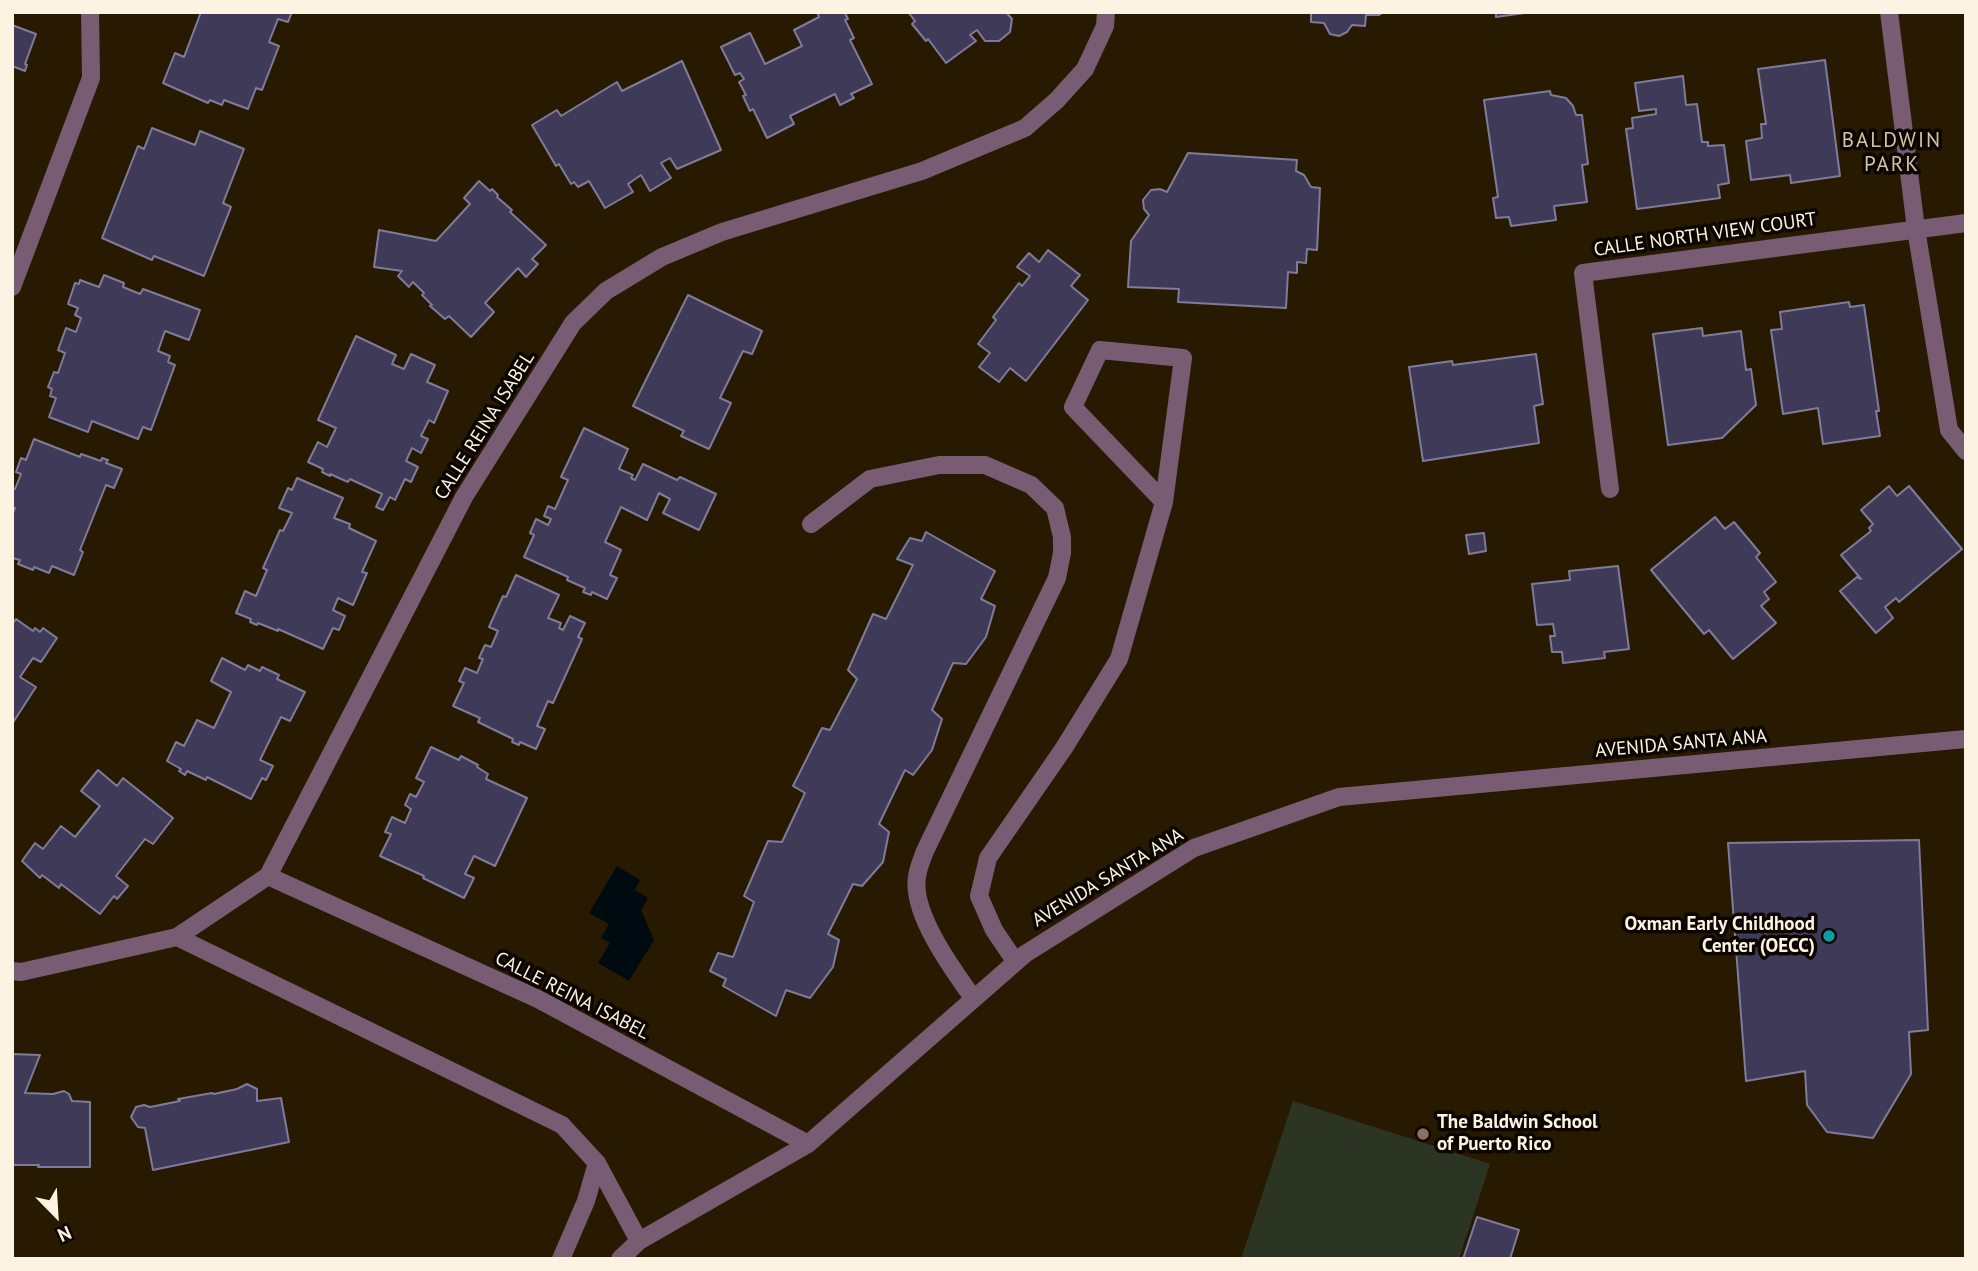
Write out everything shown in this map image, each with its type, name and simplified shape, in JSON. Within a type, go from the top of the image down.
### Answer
[{"type":"street","points":[[12,287],[91,78],[90,12]]},
{"type":"street","name":"CALLE REINA ISABEL","points":[[12,971],[21,972],[177,937],[268,876],[464,497],[573,323],[606,290],[663,257],[722,232],[922,171],[1025,128],[1057,100],[1086,69],[1105,26],[1107,12]]},
{"type":"street","points":[[1889,12],[1916,229],[1948,430],[1966,451]]},
{"type":"street","name":"CALLE NORTH VIEW COURT","points":[[1610,489],[1583,273],[1966,223]]},
{"type":"street","points":[[1015,961],[994,930],[979,896],[988,858],[1063,748],[1119,659],[1164,502],[1183,358],[1100,350],[1073,407],[1164,502]]},
{"type":"street","points":[[811,524],[870,479],[939,465],[985,465],[1002,471],[1031,485],[1055,508],[1062,537],[1057,578],[925,851],[916,879],[922,911],[936,944],[972,998]]},
{"type":"street","name":"AVENIDA SANTA ANA","points":[[620,1259],[639,1241],[808,1144],[1015,961],[1194,848],[1339,797],[1966,739]]},
{"type":"street","name":"CALLE REINA ISABEL","points":[[268,876],[538,999],[808,1144]]},
{"type":"street","points":[[177,937],[562,1125],[597,1163],[639,1241]]},
{"type":"street","points":[[561,1259],[586,1201],[597,1163]]},
{"type":"green space","points":[[1293,1101],[1490,1164],[1459,1259],[1241,1259]]},
{"type":"shaded area","points":[[617,866],[640,880],[635,890],[648,898],[641,910],[654,940],[629,981],[598,963],[610,943],[601,938],[609,924],[589,913]]},
{"type":"building","points":[[201,12],[292,12],[288,22],[278,19],[269,42],[279,46],[262,90],[256,88],[248,109],[224,100],[222,105],[210,100],[208,103],[163,83],[175,53],[184,57]]},
{"type":"building","points":[[817,12],[845,13],[848,19],[845,20],[854,38],[850,40],[872,84],[851,94],[854,98],[840,105],[835,94],[790,116],[794,124],[767,138],[753,109],[750,111],[743,96],[746,95],[739,82],[744,79],[740,73],[735,75],[721,47],[750,33],[765,64],[802,46],[794,30],[819,17]]},
{"type":"building","points":[[908,12],[1006,12],[1012,19],[1010,32],[999,41],[985,41],[977,30],[970,35],[976,41],[946,63],[928,39],[926,41],[912,24],[915,21]]},
{"type":"building","points":[[1311,12],[1384,12],[1379,15],[1366,15],[1365,26],[1352,25],[1347,32],[1339,36],[1330,34],[1324,23],[1311,22]]},
{"type":"building","points":[[1496,12],[1532,12],[1496,17]]},
{"type":"building","points":[[12,25],[36,34],[25,71],[12,66]]},
{"type":"building","points":[[1825,60],[1840,176],[1791,183],[1790,175],[1751,180],[1746,141],[1762,138],[1761,124],[1766,124],[1758,69]]},
{"type":"building","points":[[682,61],[721,150],[677,169],[670,158],[661,163],[671,178],[650,191],[641,175],[628,184],[633,192],[605,208],[589,181],[578,187],[574,182],[571,184],[559,164],[556,166],[532,125],[557,110],[561,116],[617,82],[622,91]]},
{"type":"building","points":[[1683,76],[1686,105],[1697,104],[1702,142],[1708,142],[1708,146],[1724,145],[1729,183],[1718,185],[1720,198],[1637,209],[1626,129],[1633,128],[1632,118],[1656,114],[1656,109],[1639,111],[1635,83]]},
{"type":"building","points":[[1550,91],[1551,95],[1566,98],[1576,115],[1582,115],[1588,164],[1582,165],[1587,202],[1554,206],[1556,220],[1511,226],[1509,217],[1496,218],[1493,198],[1498,197],[1484,100]]},
{"type":"building","points":[[152,128],[195,145],[200,131],[244,149],[223,203],[231,207],[204,276],[154,256],[152,260],[102,238],[138,146],[144,149]]},
{"type":"building","points":[[1188,153],[1297,160],[1296,171],[1304,175],[1311,187],[1320,188],[1317,250],[1307,249],[1306,263],[1297,262],[1297,273],[1288,272],[1286,308],[1178,302],[1179,289],[1128,287],[1131,241],[1149,215],[1144,209],[1143,200],[1151,190],[1160,189],[1167,192]]},
{"type":"building","points":[[479,181],[490,191],[492,189],[512,210],[510,212],[546,245],[532,259],[538,264],[526,277],[518,268],[485,303],[494,312],[471,337],[449,316],[445,319],[430,306],[432,305],[422,295],[424,293],[413,282],[409,287],[398,276],[402,271],[374,267],[379,230],[436,241],[470,204],[464,198]]},
{"type":"building","points":[[1048,250],[1080,275],[1071,286],[1088,300],[1026,381],[1010,368],[999,382],[979,367],[990,353],[978,344],[996,320],[993,317],[1019,283],[1022,286],[1030,276],[1017,267],[1029,253],[1039,262]]},
{"type":"building","points":[[104,275],[124,283],[123,287],[140,294],[143,289],[200,310],[189,340],[165,331],[158,351],[170,356],[168,362],[175,365],[151,430],[143,427],[138,439],[92,421],[88,432],[49,417],[56,398],[50,396],[52,389],[48,387],[54,372],[58,373],[65,353],[58,350],[66,328],[76,332],[81,318],[75,315],[78,308],[68,304],[75,283],[79,284],[80,280],[99,287]]},
{"type":"building","points":[[688,295],[762,331],[752,354],[743,351],[720,398],[731,403],[709,449],[681,436],[684,431],[633,406]]},
{"type":"building","points":[[1849,302],[1850,307],[1864,305],[1880,436],[1823,444],[1818,408],[1783,414],[1771,330],[1782,329],[1780,312]]},
{"type":"building","points":[[1702,328],[1703,336],[1741,331],[1746,370],[1751,369],[1756,405],[1722,438],[1668,445],[1653,334]]},
{"type":"building","points":[[356,336],[396,355],[392,364],[404,369],[411,354],[435,365],[427,382],[448,391],[434,423],[429,420],[421,436],[428,439],[421,453],[412,448],[406,461],[418,467],[411,482],[405,479],[395,500],[390,497],[383,510],[376,507],[382,494],[350,479],[348,482],[330,476],[322,472],[323,469],[308,462],[318,442],[327,447],[336,428],[318,420]]},
{"type":"building","points":[[1536,354],[1543,404],[1534,406],[1539,443],[1423,461],[1409,367],[1452,361],[1453,365]]},
{"type":"building","points":[[584,428],[628,449],[619,469],[633,475],[631,478],[635,480],[643,464],[716,494],[699,530],[663,513],[670,499],[659,493],[647,520],[621,507],[605,542],[621,550],[610,575],[617,578],[607,599],[592,592],[591,595],[583,592],[585,588],[567,580],[568,577],[524,557],[534,535],[530,533],[536,519],[548,525],[551,519],[544,516],[548,506],[555,509],[568,480],[561,477]]},
{"type":"building","points":[[34,439],[80,457],[81,454],[101,461],[102,458],[108,460],[106,463],[122,469],[114,488],[106,485],[80,550],[83,552],[74,575],[52,566],[49,573],[34,567],[33,570],[18,564],[20,560],[12,558],[12,516],[15,508],[12,507],[12,488],[15,489],[21,474],[16,472],[21,458],[26,460]]},
{"type":"building","points":[[297,478],[343,498],[334,518],[350,524],[349,528],[376,541],[362,572],[367,573],[353,605],[338,598],[333,610],[345,616],[339,630],[333,628],[323,649],[278,629],[258,623],[257,625],[250,622],[251,619],[236,613],[245,591],[256,596],[267,570],[263,568],[280,530],[283,531],[292,513],[279,508],[288,488],[292,490]]},
{"type":"building","points":[[1889,486],[1897,496],[1909,486],[1962,549],[1899,602],[1896,598],[1885,607],[1893,618],[1876,633],[1840,591],[1857,577],[1861,579],[1841,555],[1871,531],[1869,528],[1873,524],[1861,510]]},
{"type":"building","points":[[1715,517],[1725,529],[1734,522],[1760,553],[1756,557],[1776,582],[1764,592],[1769,599],[1761,606],[1776,623],[1733,659],[1709,630],[1704,634],[1651,570]]},
{"type":"building","points":[[926,532],[995,571],[981,599],[995,606],[986,637],[966,664],[953,663],[932,710],[942,719],[932,750],[913,775],[905,770],[879,824],[889,832],[883,862],[862,886],[853,884],[828,934],[839,940],[833,967],[810,998],[786,990],[776,1016],[723,986],[726,979],[710,971],[718,953],[733,957],[754,902],[744,896],[768,841],[782,842],[805,793],[793,786],[822,728],[830,730],[857,679],[848,670],[873,614],[886,619],[913,565],[897,559],[910,538],[922,541]]},
{"type":"building","points":[[1484,533],[1486,551],[1469,554],[1466,535]]},
{"type":"building","points":[[1618,566],[1629,649],[1604,652],[1605,658],[1563,663],[1562,652],[1552,652],[1550,636],[1555,636],[1553,624],[1537,625],[1532,584],[1570,580],[1569,571]]},
{"type":"building","points":[[516,575],[559,595],[548,618],[561,623],[559,628],[563,630],[570,616],[585,623],[578,637],[582,639],[553,703],[548,701],[537,726],[545,729],[536,749],[520,742],[519,745],[512,742],[513,739],[478,722],[480,718],[453,706],[464,683],[459,681],[465,668],[477,673],[483,659],[479,658],[485,645],[491,647],[498,631],[489,627]]},
{"type":"building","points":[[16,619],[33,631],[35,628],[40,632],[43,628],[57,638],[41,662],[33,658],[20,677],[36,687],[12,724],[12,621]]},
{"type":"building","points":[[222,658],[245,670],[248,665],[260,671],[262,667],[279,675],[277,679],[305,692],[290,721],[281,717],[260,760],[273,766],[266,780],[262,778],[251,799],[207,777],[206,780],[187,771],[185,775],[179,771],[181,769],[167,761],[176,742],[184,746],[197,720],[214,728],[231,692],[211,681]]},
{"type":"building","points":[[431,747],[459,760],[461,756],[478,765],[477,767],[488,774],[486,779],[527,798],[495,866],[474,856],[465,874],[474,878],[464,898],[380,856],[391,834],[385,832],[392,817],[405,823],[411,809],[405,805],[410,794],[416,797],[424,782],[416,778]]},
{"type":"building","points":[[98,770],[117,786],[123,778],[173,818],[153,844],[145,839],[116,876],[128,886],[117,899],[114,896],[100,914],[61,884],[59,888],[42,875],[40,878],[22,861],[35,843],[43,849],[61,826],[75,837],[100,806],[81,791]]},
{"type":"building","name":"Oxman Early Childhood Center (OECC)","points":[[1919,840],[1928,1030],[1909,1032],[1911,1074],[1873,1138],[1827,1132],[1807,1105],[1805,1071],[1746,1081],[1728,843]]},
{"type":"building","points":[[12,1054],[40,1055],[25,1093],[53,1094],[64,1091],[72,1101],[90,1102],[90,1167],[12,1165]]},
{"type":"building","points":[[247,1084],[257,1089],[257,1101],[281,1098],[289,1142],[153,1170],[145,1128],[138,1127],[131,1117],[136,1107],[150,1107],[180,1101],[178,1099],[214,1094]]},
{"type":"building","points":[[1477,1217],[1519,1230],[1510,1259],[1463,1259]]},
{"type":"place","name":"Oxman Early Childhood Center (OECC)","points":[[1829,936]]},
{"type":"place","name":"The Baldwin School of Puerto Rico","points":[[1423,1134]]},
{"type":"district","name":"BALDWIN PARK","points":[[1892,153]]}]
